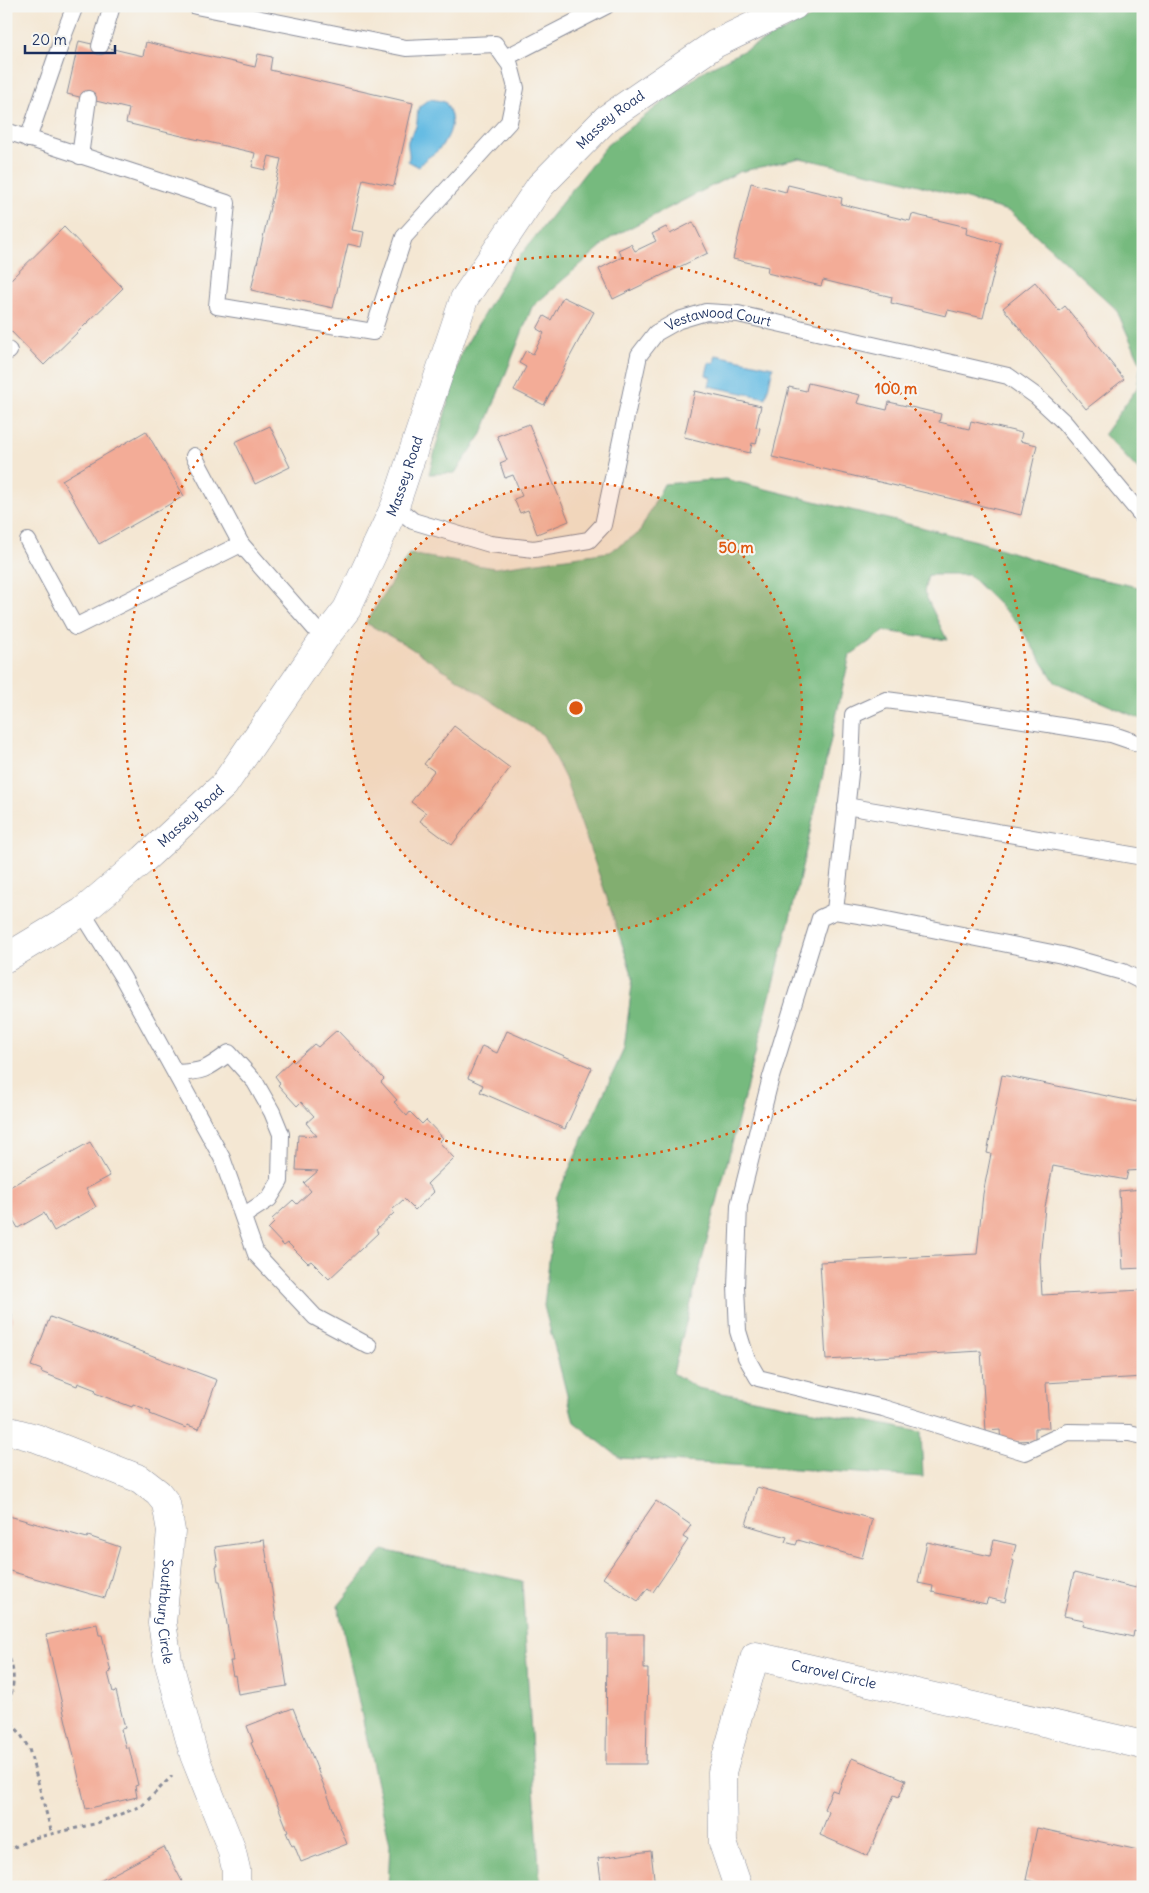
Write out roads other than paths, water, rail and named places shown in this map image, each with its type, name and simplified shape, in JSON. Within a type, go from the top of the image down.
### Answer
[{"type":"street","name":"Massey Road","points":[[6,958],[82,912],[144,859],[224,785],[346,609],[395,506],[464,299],[540,186],[606,119],[715,44],[794,6]]},
{"type":"street","name":"Southbury Circle","points":[[6,1430],[36,1438],[140,1479],[158,1493],[166,1503],[171,1531],[162,1623],[168,1660],[194,1755],[231,1848],[236,1869],[236,1887]]},
{"type":"street","name":"Carovel Circle","points":[[738,1887],[723,1843],[722,1772],[755,1656],[1143,1745]]},
{"type":"lane","points":[[28,139],[75,6]]},
{"type":"lane","points":[[100,46],[112,6]]},
{"type":"lane","points":[[6,131],[227,203],[217,306],[373,332],[404,237],[509,122],[516,88],[510,65],[495,44],[406,48],[196,6]]},
{"type":"lane","points":[[505,58],[606,6]]},
{"type":"lane","points":[[80,156],[88,99]]},
{"type":"lane","name":"Vestawood Court","points":[[395,506],[413,521],[490,544],[534,549],[589,540],[603,525],[639,355],[656,333],[679,320],[706,312],[738,314],[1008,376],[1036,396],[1064,422],[1143,517]]},
{"type":"lane","points":[[194,456],[241,544],[324,639]]},
{"type":"lane","points":[[28,541],[75,627],[241,544]]},
{"type":"lane","points":[[836,911],[854,715],[886,700],[1111,734],[1143,745]]},
{"type":"lane","points":[[846,806],[1143,856]]},
{"type":"lane","points":[[1143,982],[1123,972],[1062,955],[836,911],[820,918],[770,1077],[739,1205],[736,1287],[738,1330],[746,1357],[758,1378],[883,1408],[1025,1452],[1068,1432],[1129,1433],[1143,1436]]},
{"type":"lane","points":[[82,912],[123,978],[222,1158],[256,1254],[315,1317],[369,1346]]},
{"type":"lane","points":[[176,1073],[203,1070],[229,1053],[255,1082],[272,1112],[281,1134],[280,1181],[269,1199],[243,1216]]},
{"type":"water","points":[[431,99],[445,102],[451,115],[451,128],[442,146],[419,167],[408,161],[408,141],[416,126],[419,109],[425,102]]},
{"type":"water","points":[[716,355],[773,367],[766,398],[709,386],[711,377],[706,375],[709,362],[714,363]]}]
